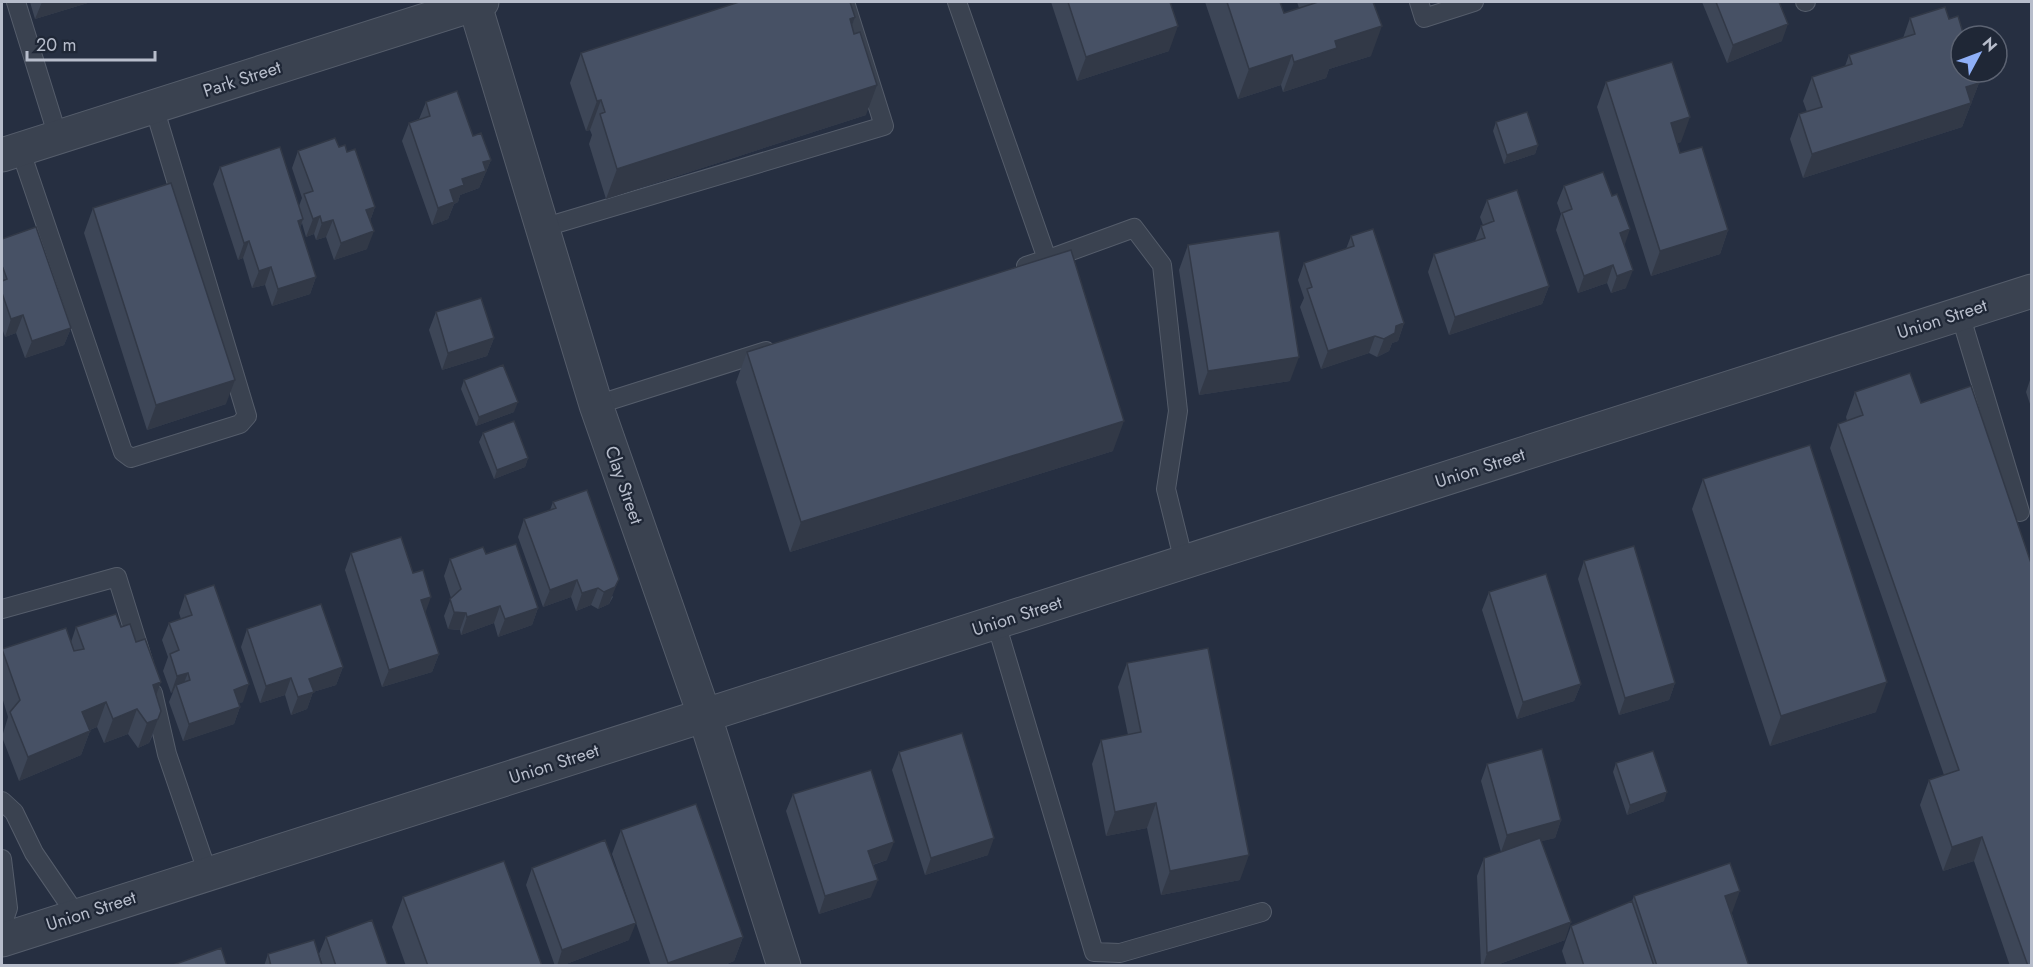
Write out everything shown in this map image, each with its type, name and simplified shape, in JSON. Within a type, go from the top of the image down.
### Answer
[{"type":"street","name":"Park Street","points":[[11,152],[477,2]]},
{"type":"street","name":"Clay Street","points":[[477,2],[596,405],[705,717],[784,966]]},
{"type":"street","name":"Union Street","points":[[2,940],[2031,291]]},
{"type":"lane","points":[[16,2],[58,137]]},
{"type":"lane","points":[[542,228],[884,126],[845,2]]},
{"type":"lane","points":[[957,2],[1047,259]]},
{"type":"lane","points":[[1419,2],[1424,18],[1474,2]]},
{"type":"lane","points":[[11,152],[123,453],[131,458],[229,428],[240,424],[247,416],[154,107]]},
{"type":"lane","points":[[1014,270],[1134,228],[1162,265],[1178,411],[1166,489],[1184,562]]},
{"type":"lane","points":[[1960,314],[2020,512]]},
{"type":"lane","points":[[596,405],[783,345]]},
{"type":"lane","points":[[2,609],[117,577],[159,709],[167,754],[208,874]]},
{"type":"lane","points":[[996,623],[1094,952],[1120,953],[1262,912]]},
{"type":"lane","points":[[2,801],[14,812],[34,854],[77,916]]},
{"type":"lane","points":[[2,860],[8,908],[2,926]]},
{"type":"building","points":[[739,2],[850,2],[855,17],[850,19],[854,34],[860,32],[877,85],[617,169],[600,114],[605,112],[601,100],[597,101],[581,53]]},
{"type":"building","points":[[1068,2],[1170,2],[1178,26],[1086,57]]},
{"type":"building","points":[[1227,2],[1280,2],[1284,13],[1318,2],[1373,2],[1382,26],[1335,41],[1337,48],[1294,62],[1292,55],[1249,69]]},
{"type":"building","points":[[1716,2],[1779,2],[1788,24],[1733,45]]},
{"type":"building","points":[[1945,7],[1949,19],[1958,16],[1960,24],[1949,24],[1949,84],[1976,84],[1966,87],[1971,103],[1812,154],[1799,114],[1822,107],[1812,77],[1852,64],[1849,55],[1915,34],[1910,18]]},
{"type":"building","points":[[1672,62],[1690,117],[1671,123],[1680,153],[1702,147],[1728,230],[1660,251],[1606,82]]},
{"type":"building","points":[[457,91],[473,136],[481,133],[491,160],[483,162],[486,171],[462,179],[464,185],[450,190],[454,202],[438,208],[409,123],[430,116],[426,102]]},
{"type":"building","points":[[1527,112],[1538,145],[1507,155],[1496,122]]},
{"type":"building","points":[[335,138],[339,147],[345,145],[347,152],[355,149],[375,207],[366,210],[374,231],[341,243],[333,220],[322,223],[320,216],[313,219],[304,194],[313,191],[298,151]]},
{"type":"building","points":[[280,147],[303,219],[298,221],[316,277],[278,289],[271,267],[259,271],[249,241],[244,243],[220,167]]},
{"type":"building","points":[[1603,172],[1612,196],[1617,194],[1630,229],[1620,233],[1633,270],[1617,276],[1613,265],[1584,276],[1562,213],[1572,209],[1564,186]]},
{"type":"building","points":[[171,183],[235,380],[156,405],[93,208]]},
{"type":"building","points":[[1517,190],[1549,286],[1455,317],[1434,254],[1485,238],[1481,226],[1494,221],[1487,200]]},
{"type":"building","points":[[36,227],[71,328],[32,341],[23,315],[11,319],[2,293],[2,281],[7,279],[2,269],[2,239]]},
{"type":"building","points":[[1373,229],[1404,323],[1396,326],[1395,333],[1384,339],[1375,336],[1328,351],[1307,289],[1312,287],[1304,263],[1354,246],[1351,236]]},
{"type":"building","points":[[1279,231],[1299,357],[1208,371],[1188,245]]},
{"type":"building","points":[[1071,250],[1124,421],[801,522],[747,352]]},
{"type":"building","points":[[481,298],[494,338],[448,353],[436,312]]},
{"type":"building","points":[[503,365],[518,402],[479,417],[464,380]]},
{"type":"building","points":[[1910,373],[1921,403],[1971,386],[2031,563],[2031,966],[2028,966],[1982,837],[1952,847],[1929,780],[1959,770],[1838,424],[1863,415],[1855,392]]},
{"type":"building","points":[[514,421],[528,458],[497,470],[483,433]]},
{"type":"building","points":[[1810,445],[1887,682],[1781,716],[1703,479]]},
{"type":"building","points":[[587,490],[619,579],[615,587],[604,592],[598,588],[582,593],[577,580],[550,590],[524,519],[556,508],[553,502]]},
{"type":"building","points":[[401,537],[413,573],[423,570],[431,597],[421,600],[439,654],[389,670],[351,553]]},
{"type":"building","points":[[516,544],[538,608],[505,619],[500,606],[467,617],[466,613],[454,612],[450,599],[461,589],[450,559],[483,547],[486,554]]},
{"type":"building","points":[[1634,546],[1675,683],[1625,698],[1584,561]]},
{"type":"building","points":[[1546,574],[1581,684],[1523,702],[1489,592]]},
{"type":"building","points":[[214,585],[249,684],[234,690],[240,707],[189,724],[176,685],[190,680],[188,673],[177,676],[170,654],[179,650],[169,623],[192,615],[185,595]]},
{"type":"building","points":[[321,604],[343,667],[309,679],[314,692],[298,697],[291,678],[266,686],[247,629]]},
{"type":"building","points":[[116,614],[121,627],[130,624],[136,642],[145,639],[161,682],[153,685],[161,711],[158,719],[147,723],[137,709],[113,719],[106,702],[82,712],[90,731],[28,757],[10,712],[20,700],[2,649],[66,628],[74,651],[84,649],[76,627]]},
{"type":"building","points":[[1208,648],[1249,855],[1170,871],[1156,803],[1115,812],[1101,740],[1141,732],[1127,663]]},
{"type":"building","points":[[962,733],[994,838],[931,858],[899,752]]},
{"type":"building","points":[[1542,749],[1561,820],[1507,835],[1487,764]]},
{"type":"building","points":[[1653,751],[1667,792],[1630,805],[1616,763]]},
{"type":"building","points":[[871,770],[894,842],[868,851],[878,880],[825,896],[793,794]]},
{"type":"building","points":[[696,804],[743,937],[668,963],[621,830]]},
{"type":"building","points":[[1540,838],[1571,922],[1487,953],[1484,858]]},
{"type":"building","points":[[605,840],[636,923],[562,950],[532,868]]},
{"type":"building","points":[[504,861],[542,966],[428,966],[403,897]]},
{"type":"building","points":[[1730,863],[1740,891],[1725,896],[1749,966],[1657,966],[1634,896]]},
{"type":"building","points":[[1632,901],[1654,966],[1584,966],[1571,926]]},
{"type":"building","points":[[372,920],[388,966],[336,966],[326,937]]},
{"type":"building","points":[[314,940],[322,966],[271,966],[268,954]]},
{"type":"building","points":[[221,948],[227,966],[170,966]]}]
